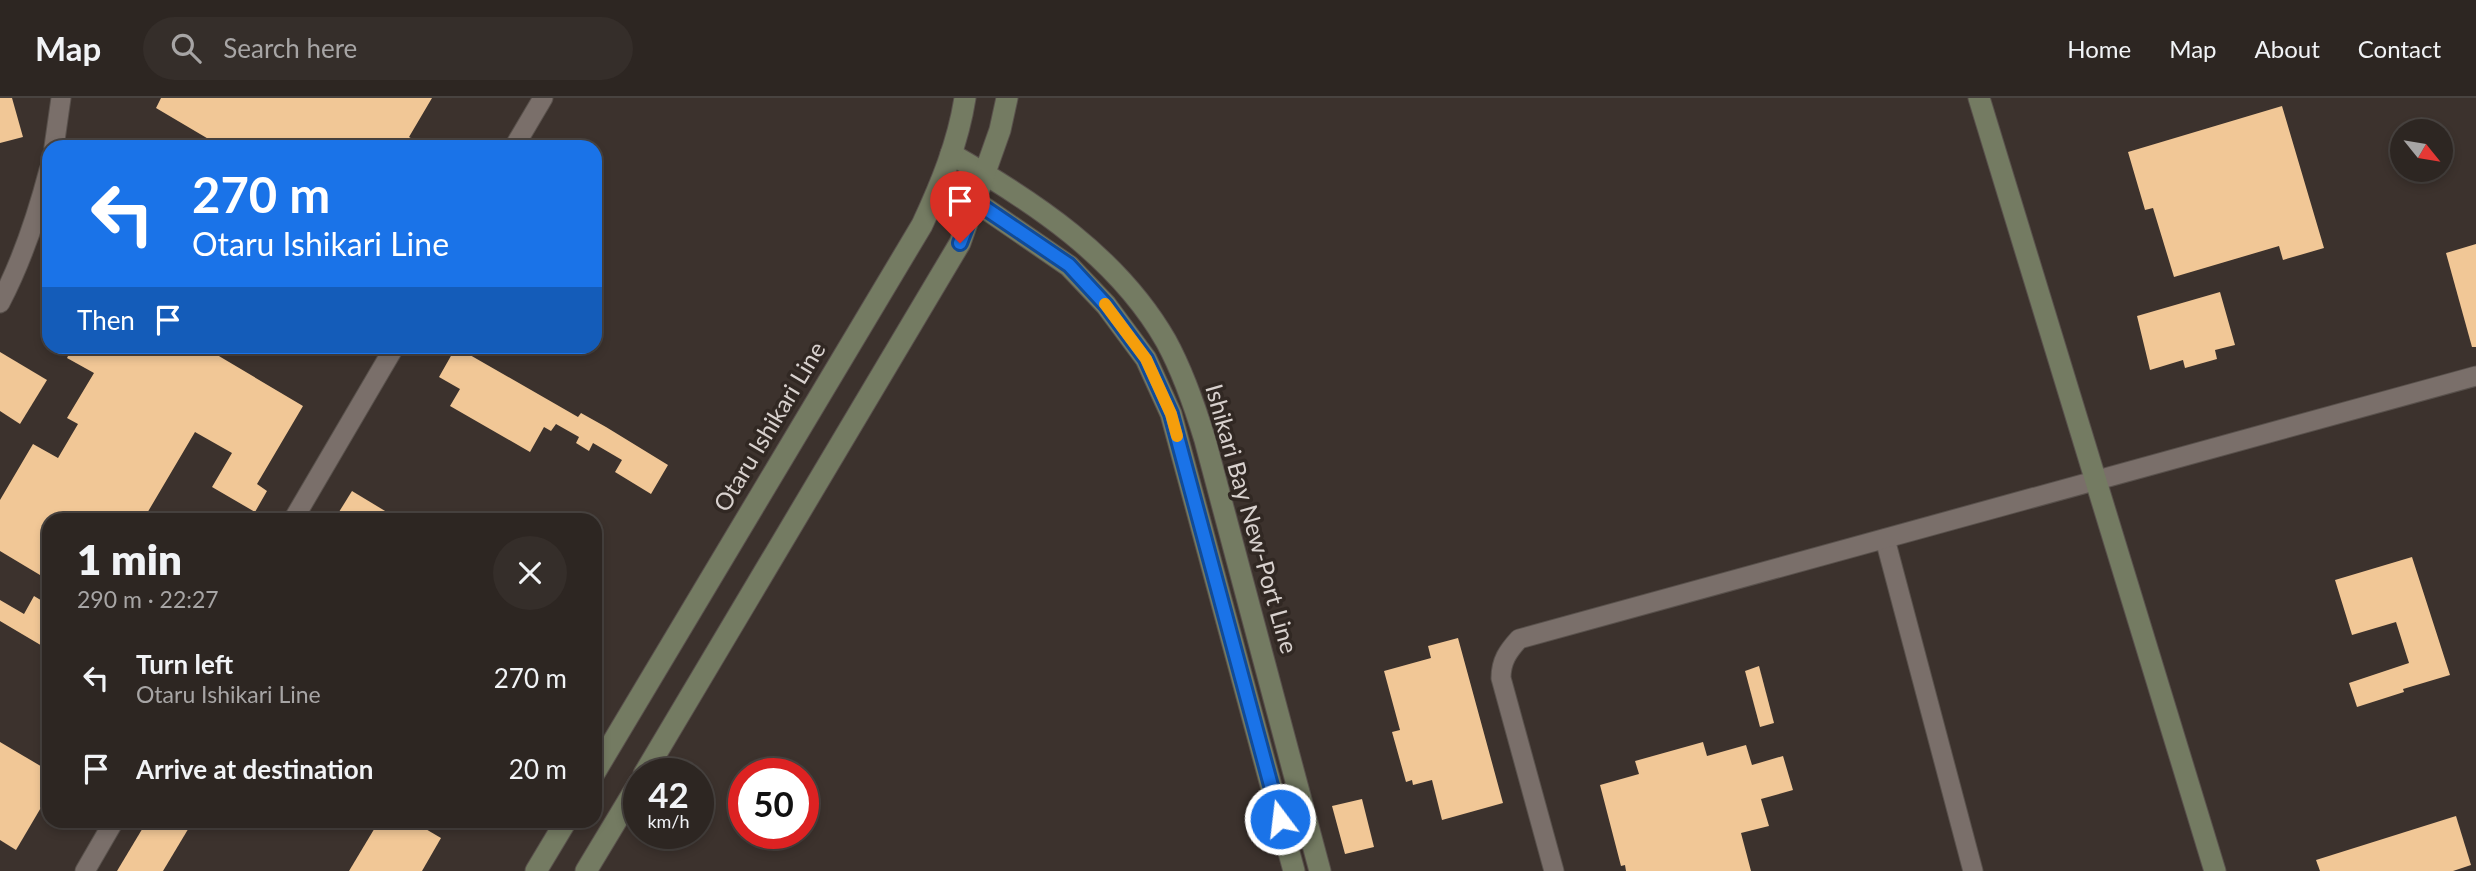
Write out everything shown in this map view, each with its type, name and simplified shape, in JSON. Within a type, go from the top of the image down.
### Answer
[{"type":"main road","name":"Otaru Ishikari Line","points":[[602,760],[922,225],[941,184],[962,119],[965,98]]},
{"type":"main road","points":[[654,758],[960,243],[1000,130],[1007,98]]},
{"type":"main road","points":[[1979,98],[2215,871]]},
{"type":"main road","name":"Ishikari Bay New-Port Line","points":[[951,154],[985,173],[1082,241],[1120,278],[1166,341],[1193,402],[1205,440],[1320,871]]},
{"type":"main road","name":"Ishikari Bay New-Port Line","points":[[941,184],[976,202],[1069,265],[1106,305],[1146,359],[1171,414],[1294,871]]},
{"type":"main road","points":[[586,871],[623,810]]},
{"type":"main road","points":[[536,871],[562,828]]},
{"type":"street","points":[[55,140],[61,98]]},
{"type":"street","points":[[518,140],[542,98]]},
{"type":"street","points":[[0,303],[33,227],[42,195]]},
{"type":"street","points":[[297,513],[390,354]]},
{"type":"street","points":[[1554,871],[1501,678],[1501,665],[1519,639],[2476,376]]},
{"type":"street","points":[[1885,539],[1973,871]]},
{"type":"street","points":[[85,871],[110,828]]},
{"type":"building","points":[[0,98],[12,98],[23,137],[0,143]]},
{"type":"building","points":[[161,98],[432,98],[409,137],[414,140],[210,140],[156,108]]},
{"type":"building","points":[[2282,106],[2324,248],[2283,260],[2279,246],[2174,277],[2153,208],[2145,210],[2128,152]]},
{"type":"building","points":[[2476,244],[2476,347],[2472,347],[2446,253]]},
{"type":"building","points":[[2220,292],[2235,345],[2215,350],[2217,359],[2185,368],[2183,360],[2150,370],[2137,316]]},
{"type":"building","points":[[0,352],[47,380],[20,424],[0,411]]},
{"type":"building","points":[[69,354],[215,354],[303,406],[257,484],[267,491],[255,512],[212,487],[232,453],[195,432],[147,513],[42,513],[40,575],[0,551],[0,500],[33,444],[58,458],[78,424],[67,418],[94,373],[67,358]]},
{"type":"building","points":[[452,354],[468,354],[578,417],[581,413],[668,465],[651,494],[615,472],[622,460],[593,443],[589,451],[576,443],[579,437],[556,424],[551,431],[544,427],[530,452],[450,406],[460,389],[439,377]]},
{"type":"building","points":[[352,491],[388,513],[338,513]]},
{"type":"building","points":[[2412,557],[2450,675],[2357,707],[2349,683],[2409,663],[2396,622],[2352,635],[2335,580]]},
{"type":"building","points":[[34,596],[42,601],[42,646],[0,621],[0,600],[24,614]]},
{"type":"building","points":[[1458,638],[1503,803],[1442,820],[1432,780],[1413,785],[1412,780],[1406,782],[1392,732],[1400,730],[1384,671],[1431,658],[1428,646]]},
{"type":"building","points":[[1759,666],[1774,723],[1760,727],[1745,671]]},
{"type":"building","points":[[0,742],[42,767],[42,806],[16,850],[0,840]]},
{"type":"building","points":[[1703,742],[1707,756],[1746,745],[1752,765],[1783,756],[1793,790],[1761,799],[1769,826],[1741,833],[1751,871],[1626,871],[1625,865],[1621,866],[1600,785],[1639,774],[1635,761]]},
{"type":"building","points":[[1362,799],[1374,847],[1345,854],[1332,806]]},
{"type":"building","points":[[2456,816],[2471,865],[2453,871],[2320,871],[2316,860]]},
{"type":"building","points":[[143,828],[189,828],[163,871],[117,871]]},
{"type":"building","points":[[375,828],[424,828],[441,838],[422,871],[349,871]]},
{"type":"slow traffic","points":[[1105,304],[1146,359],[1171,414],[1177,436]]},
{"type":"route","points":[[960,243],[976,202],[1069,265],[1106,305],[1146,359],[1171,414],[1280,819]]}]
